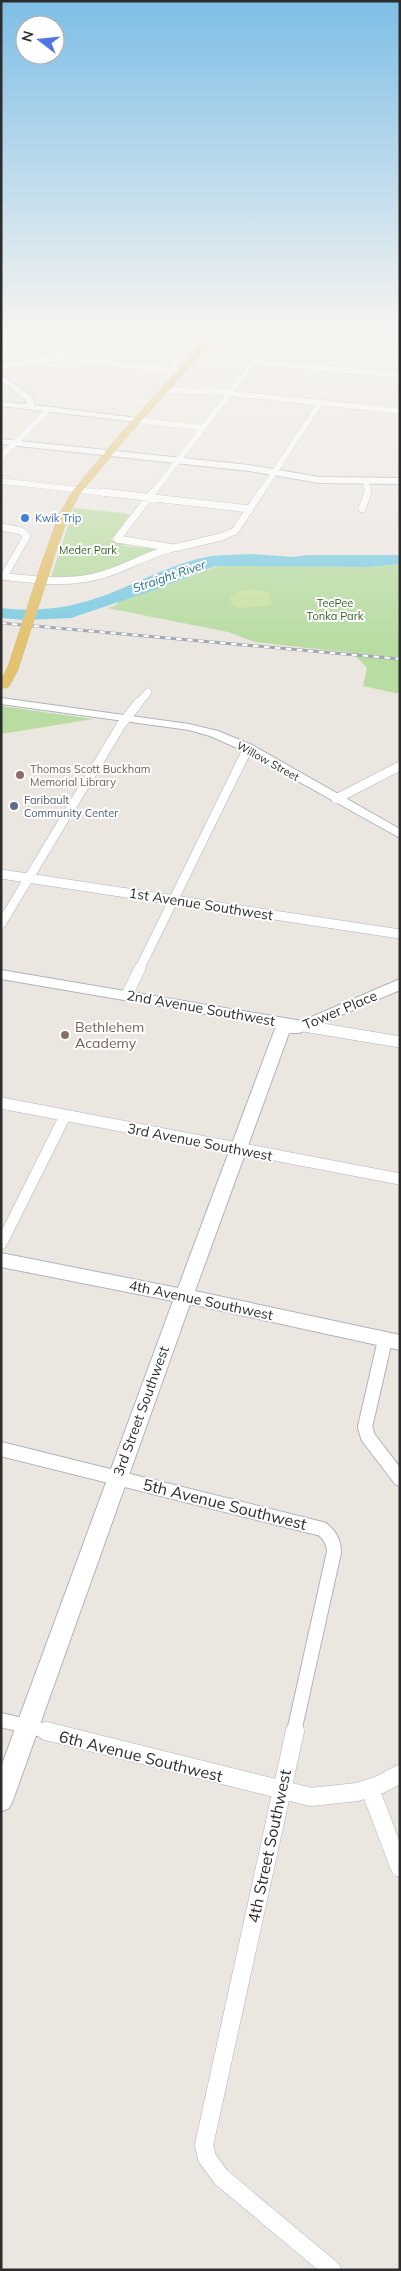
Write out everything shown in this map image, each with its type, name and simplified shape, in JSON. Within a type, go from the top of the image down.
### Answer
[{"type":"main road","points":[[3,686],[13,668],[65,513],[79,490],[126,433]]},
{"type":"street","points":[[1,457],[26,433]]},
{"type":"street","points":[[174,548],[118,540],[117,538],[199,433]]},
{"type":"street","points":[[1,527],[21,531],[27,536],[3,576],[47,582],[74,581],[102,576],[174,548],[228,535],[240,526],[300,433]]},
{"type":"street","points":[[1,441],[177,460],[274,472],[319,480],[400,481]]},
{"type":"street","points":[[1,481],[250,509]]},
{"type":"street","points":[[362,509],[370,491],[366,482]]},
{"type":"street","points":[[1,924],[126,719],[148,692]]},
{"type":"street","points":[[1,701],[126,719]]},
{"type":"street","name":"Willow Street","points":[[126,719],[202,730],[248,748],[400,834]]},
{"type":"street","points":[[127,995],[248,748]]},
{"type":"street","points":[[336,799],[400,766]]},
{"type":"street","name":"1st Avenue Southwest","points":[[1,874],[400,934]]},
{"type":"street","name":"2nd Avenue Southwest","points":[[1,974],[127,995],[289,1028],[400,1042]]},
{"type":"street","name":"Tower Place","points":[[289,1028],[400,984]]},
{"type":"street","name":"3rd Street Southwest","points":[[1,1800],[116,1477],[238,1149],[289,1028]]},
{"type":"street","name":"3rd Avenue Southwest","points":[[1,1103],[400,1179]]},
{"type":"street","points":[[1,1244],[65,1116]]},
{"type":"street","name":"4th Avenue Southwest","points":[[1,1260],[184,1296],[392,1342]]},
{"type":"street","points":[[392,1342],[365,1427],[368,1438],[400,1480]]},
{"type":"street","name":"5th Avenue Southwest","points":[[1,1449],[322,1528],[330,1535]]},
{"type":"street","name":"4th Street Southwest","points":[[330,1535],[334,1544],[334,1552],[204,2145],[207,2158],[221,2177],[332,2270]]},
{"type":"street","name":"6th Avenue Southwest","points":[[1,1720],[281,1791],[312,1797],[342,1796],[370,1789],[400,1774]]},
{"type":"street","points":[[370,1789],[400,1868]]},
{"type":"green space","name":"Meder Park","points":[[74,508],[130,514],[111,540],[125,544],[124,546],[157,549],[93,576],[50,580]]},
{"type":"green space","name":"TeePee Tonka Park","points":[[400,564],[400,694],[363,686],[367,668],[353,653],[255,642],[228,632],[107,608],[115,606],[119,601],[160,588],[220,565],[369,567]]},
{"type":"green space","points":[[253,589],[269,592],[272,605],[239,608],[231,603],[230,597],[240,591]]},
{"type":"green space","points":[[1,706],[93,719],[1,734]]},
{"type":"water","name":"Straight River","points":[[251,554],[294,557],[307,555],[400,555],[400,564],[369,567],[215,566],[160,588],[71,618],[25,620],[1,618],[1,608],[43,609],[74,605],[114,592],[187,562],[214,556]]},
{"type":"railway","points":[[1,623],[400,659]]},
{"type":"place","name":"Kwik Trip","points":[[25,518]]},
{"type":"place","name":"Thomas Scott Buckham Memorial Library","points":[[20,775]]},
{"type":"place","name":"Faribault Community Center","points":[[14,806]]},
{"type":"place","name":"Bethlehem Academy","points":[[65,1035]]}]
